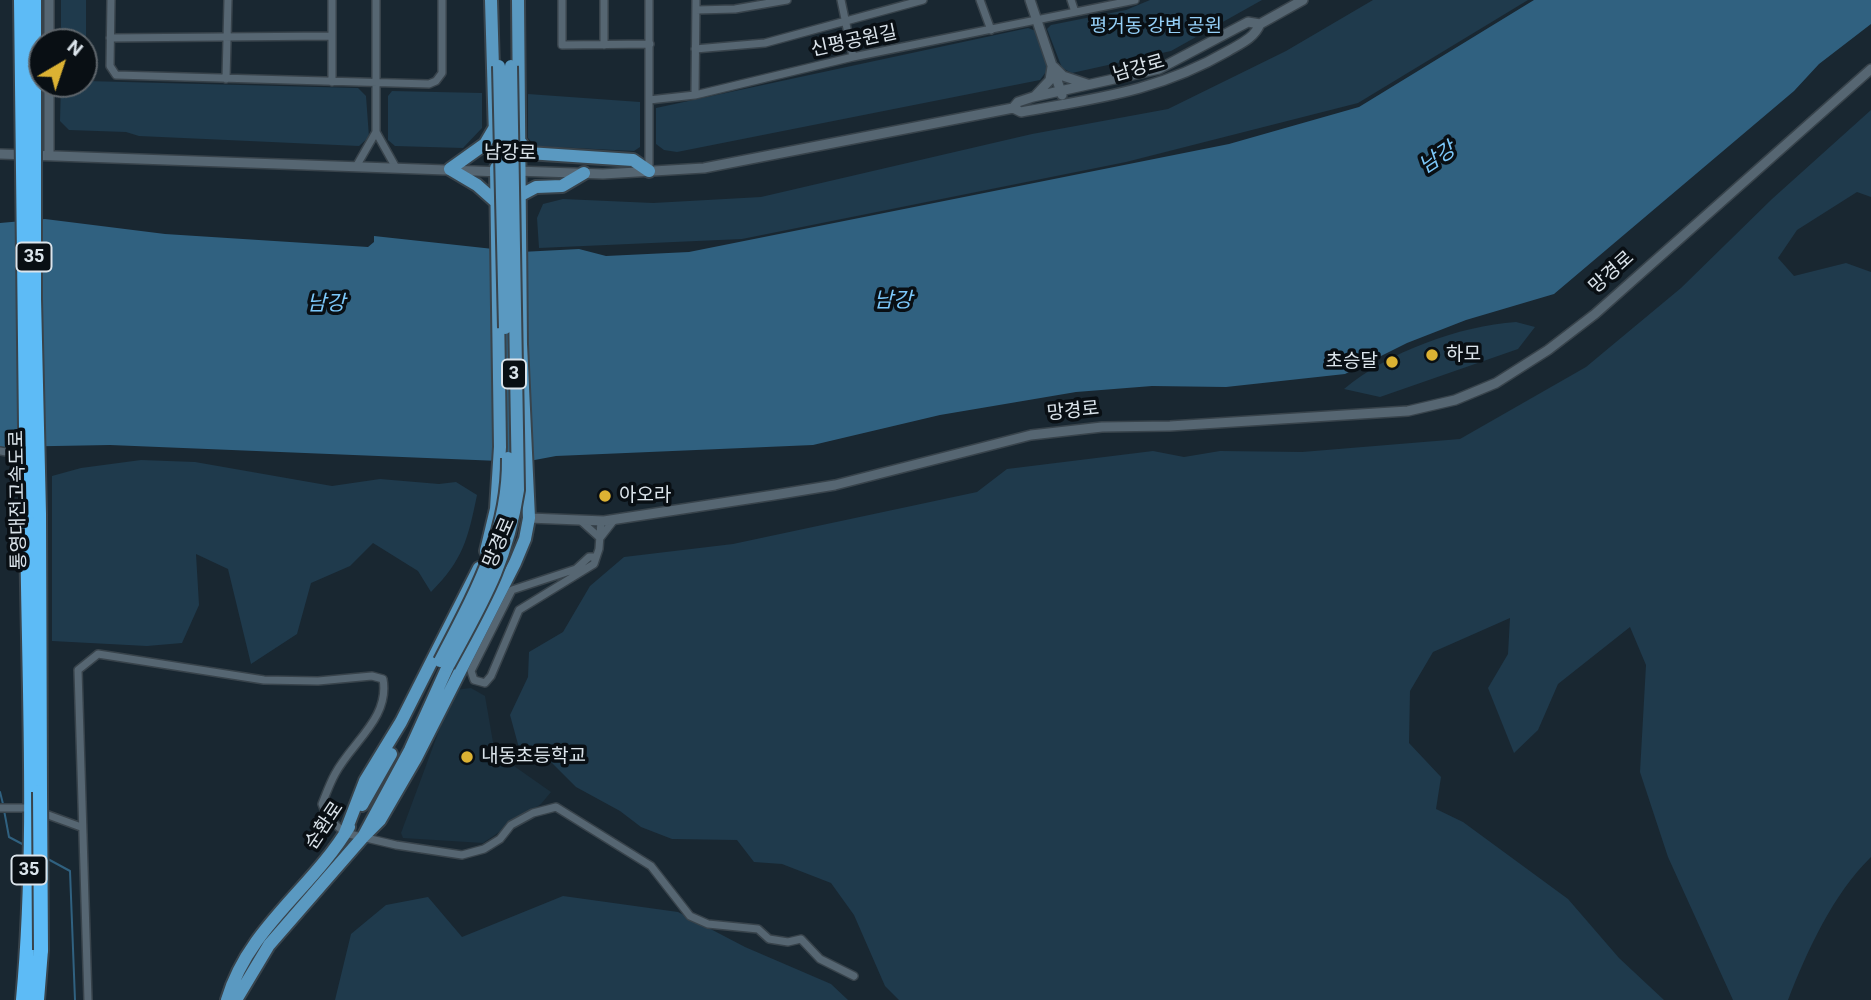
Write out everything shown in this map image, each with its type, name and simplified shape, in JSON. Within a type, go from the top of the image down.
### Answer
[{"type":"highway","name":"통영대전고속도로","points":[[21,0],[33,513]]},
{"type":"highway","name":"통영대전고속도로","points":[[23,1000],[34,950],[34,0]]},
{"type":"highway","name":"통영대전고속도로","points":[[35,791],[29,808],[37,1000]]},
{"type":"main road","points":[[345,833],[365,781],[401,722],[478,570],[488,545],[496,509],[499,478],[496,172],[491,0]]},
{"type":"main road","name":"3","points":[[444,664],[488,568],[502,522],[508,476],[505,66],[499,0]]},
{"type":"main road","name":"3","points":[[505,66],[511,0]]},
{"type":"main road","points":[[496,509],[529,518],[530,485],[522,344],[518,0]]},
{"type":"main road","points":[[495,127],[485,144],[450,169],[477,185],[495,201]]},
{"type":"main road","points":[[521,143],[528,153],[633,160],[649,171]]},
{"type":"main road","points":[[521,195],[536,187],[562,186],[584,173]]},
{"type":"main road","name":"망경로","points":[[363,837],[380,820],[416,758],[515,562],[525,539],[529,518]]},
{"type":"main road","name":"순환로","points":[[227,1000],[242,962],[257,938],[323,864],[345,833],[444,664]]},
{"type":"main road","name":"순환로","points":[[236,1000],[269,945],[363,837],[410,750],[444,664]]},
{"type":"street","points":[[49,0],[49,28]]},
{"type":"street","points":[[111,0],[110,66],[116,75],[377,83],[429,83],[440,77],[442,0]]},
{"type":"street","points":[[226,79],[228,0]]},
{"type":"street","points":[[332,0],[332,82]]},
{"type":"street","points":[[357,164],[376,132],[376,0]]},
{"type":"street","points":[[562,0],[562,45],[650,44]]},
{"type":"street","points":[[604,0],[604,45]]},
{"type":"street","points":[[649,0],[649,171]]},
{"type":"street","points":[[695,96],[696,0]]},
{"type":"street","points":[[696,10],[735,9],[787,0]]},
{"type":"street","points":[[841,0],[853,57]]},
{"type":"street","points":[[695,49],[765,43],[923,0]]},
{"type":"street","points":[[980,0],[991,30]]},
{"type":"street","points":[[1030,0],[1064,104]]},
{"type":"street","points":[[1071,0],[1075,12]]},
{"type":"street","name":"신평공원길","points":[[649,100],[695,96],[853,57],[1135,0]]},
{"type":"street","name":"남강로","points":[[1013,108],[1018,102],[1033,97],[1159,69],[1248,22],[1260,24],[1303,0]]},
{"type":"street","name":"남강로","points":[[0,154],[584,173],[649,171],[745,162],[1013,108],[1021,112],[1165,82],[1202,66],[1256,35],[1260,24]]},
{"type":"street","points":[[110,38],[332,36]]},
{"type":"street","points":[[1052,65],[1063,76],[1087,84]]},
{"type":"street","points":[[1033,97],[1050,80],[1052,65]]},
{"type":"street","name":"망경로","points":[[529,518],[614,520],[835,485],[1031,435],[1102,427],[1170,426],[1408,411],[1455,400],[1496,383],[1548,350],[1595,314],[1871,69]]},
{"type":"street","points":[[49,98],[49,155]]},
{"type":"street","points":[[376,132],[395,166]]},
{"type":"street","points":[[0,451],[12,453]]},
{"type":"street","points":[[581,520],[600,538]]},
{"type":"street","points":[[600,538],[614,520]]},
{"type":"street","points":[[596,557],[589,557],[576,569],[512,590],[471,671],[474,680],[485,683],[491,676],[519,610],[594,564],[596,557],[600,538],[601,521]]},
{"type":"street","points":[[89,1000],[81,827],[78,670],[98,654],[264,680],[318,681],[372,676],[383,679],[385,694],[376,718],[335,772],[322,804],[327,817],[345,833],[462,855],[484,849],[500,839],[511,824],[533,813],[556,807],[651,866],[690,916],[708,924],[758,929],[769,939],[788,943],[801,939],[820,959],[854,976]]},
{"type":"street","points":[[0,808],[29,808],[81,827]]},
{"type":"shaded area","name":"내동초등학교","points":[[471,688],[485,696],[494,748],[551,792],[541,804],[483,843],[403,838],[401,833],[454,690]]},
{"type":"green space","points":[[61,0],[86,0],[86,28],[61,28]]},
{"type":"green space","name":"평거동 강변 공원","points":[[1150,0],[1262,0],[1171,51],[1072,73],[1062,68],[1047,29],[1051,25],[1126,10]]},
{"type":"green space","points":[[1373,0],[1528,0],[1358,103],[1126,162],[742,239],[539,248],[537,218],[543,204],[563,199],[653,203],[761,197],[1032,134],[1168,109],[1286,51]]},
{"type":"green space","name":"평거동 강변 공원","points":[[1028,28],[1036,31],[1048,69],[1040,80],[677,152],[664,150],[656,144],[656,108]]},
{"type":"green space","points":[[98,81],[358,88],[366,96],[369,137],[359,146],[139,136],[126,132],[69,130],[60,121],[61,98],[98,98]]},
{"type":"green space","points":[[392,91],[482,93],[482,128],[463,148],[395,146],[388,140],[388,96]]},
{"type":"green space","points":[[528,94],[640,102],[640,147],[634,151],[535,146],[528,138]]},
{"type":"green space","points":[[1871,110],[1871,197],[1857,192],[1797,230],[1778,258],[1794,276],[1846,263],[1871,272],[1871,857],[1845,888],[1822,924],[1788,1000],[1733,1000],[1668,857],[1640,772],[1646,665],[1630,627],[1558,684],[1538,730],[1514,753],[1488,688],[1508,654],[1510,618],[1433,652],[1410,691],[1409,743],[1441,777],[1436,809],[1463,822],[1568,899],[1619,958],[1664,1000],[899,1000],[885,986],[854,915],[831,883],[782,864],[754,862],[737,840],[672,839],[641,827],[620,811],[576,787],[543,754],[519,748],[510,715],[528,677],[529,652],[563,632],[590,586],[624,557],[733,544],[977,492],[1007,469],[1153,451],[1184,457],[1220,451],[1302,452],[1460,439],[1586,367],[1681,288],[1772,199]]},
{"type":"green space","points":[[1516,322],[1535,327],[1518,349],[1380,397],[1344,389],[1381,363],[1425,343],[1471,329]]},
{"type":"green space","points":[[141,460],[195,462],[332,486],[380,479],[439,484],[456,482],[477,495],[463,548],[450,570],[431,592],[418,571],[373,543],[350,566],[311,583],[297,634],[251,664],[228,569],[196,554],[199,605],[182,643],[147,646],[52,641],[52,476],[81,468]]},
{"type":"green space","points":[[563,896],[678,912],[745,947],[831,984],[848,1000],[335,1000],[351,934],[386,905],[428,897],[462,937]]},
{"type":"water","name":"남강","points":[[1534,0],[1871,0],[1871,24],[1819,64],[1794,91],[1554,294],[1466,320],[1407,343],[1345,374],[1226,387],[1152,386],[1076,392],[940,415],[813,445],[556,456],[524,462],[110,445],[0,447],[0,223],[45,219],[165,234],[368,247],[374,242],[374,236],[521,252],[579,249],[606,256],[689,252],[1229,144],[1359,107]]},
{"type":"waterway","points":[[0,792],[3,804]]},
{"type":"waterway","points":[[4,810],[9,837],[26,846]]},
{"type":"waterway","points":[[46,858],[70,871],[75,1000]]},
{"type":"place","name":"하모","points":[[1432,355]]},
{"type":"place","name":"초승달","points":[[1392,362]]},
{"type":"place","name":"아오라","points":[[605,496]]},
{"type":"place","name":"내동초등학교","points":[[467,757]]}]
